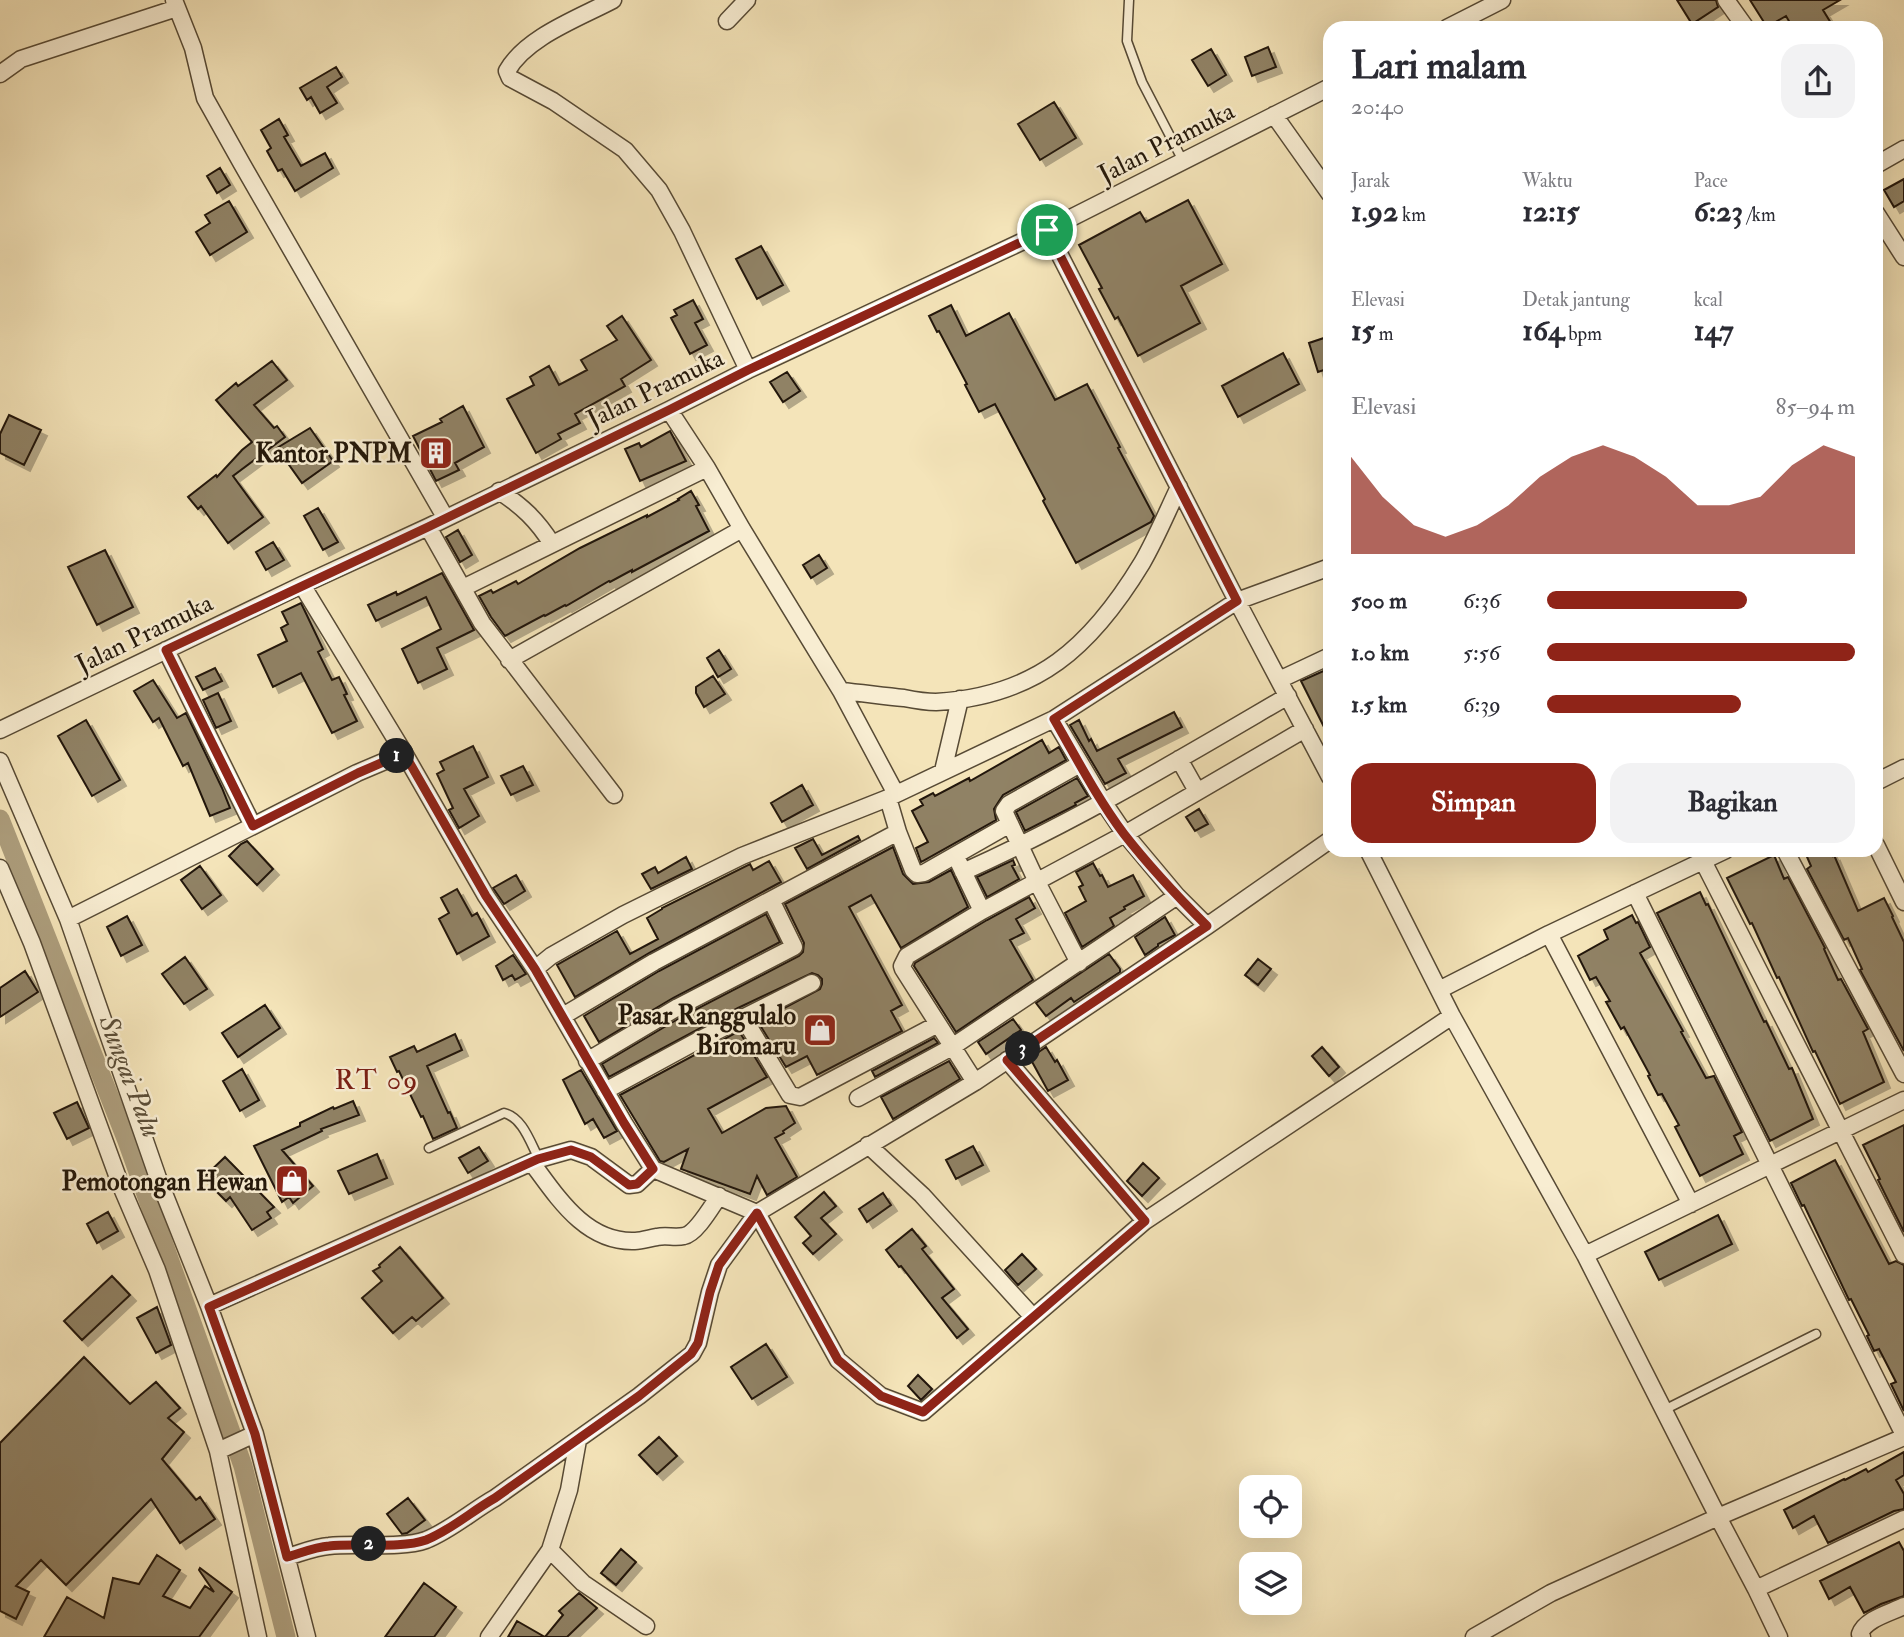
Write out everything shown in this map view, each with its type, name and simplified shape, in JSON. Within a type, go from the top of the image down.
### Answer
[{"type":"street","points":[[613,0],[532,42],[519,53],[507,71],[510,78],[552,101],[625,150],[659,190],[682,231],[748,370]]},
{"type":"street","points":[[727,21],[747,0]]},
{"type":"street","points":[[1461,21],[1502,0]]},
{"type":"street","points":[[1726,0],[1741,21]]},
{"type":"street","points":[[0,74],[21,59],[175,4],[193,48],[205,97],[445,517]]},
{"type":"street","name":"Jalan Pramuka","points":[[0,730],[428,527],[748,370],[1047,230],[1323,90]]},
{"type":"street","points":[[1274,115],[1323,184]]},
{"type":"street","points":[[1883,161],[1904,149]]},
{"type":"street","points":[[1883,224],[1904,257]]},
{"type":"street","points":[[1047,230],[1323,764]]},
{"type":"street","points":[[669,410],[707,468],[841,691],[892,796],[898,832],[913,870],[918,874],[923,873],[1010,824]]},
{"type":"street","points":[[463,588],[707,468]]},
{"type":"street","points":[[841,691],[934,702],[1008,689],[1035,677],[1058,663],[1085,640],[1114,605],[1143,562],[1179,487]]},
{"type":"street","points":[[499,491],[522,507],[552,544]]},
{"type":"street","points":[[428,527],[482,623],[614,794]]},
{"type":"street","points":[[509,660],[742,529]]},
{"type":"street","points":[[535,969],[551,956],[623,915],[742,856],[892,796],[1054,719],[1237,601],[1323,570]]},
{"type":"street","points":[[302,585],[404,753],[486,896],[535,969],[653,1169],[757,1213],[838,1360],[881,1396],[923,1412],[1145,1221],[1452,1016]]},
{"type":"street","points":[[166,650],[253,826]]},
{"type":"street","points":[[1279,680],[1323,659]]},
{"type":"street","points":[[963,872],[1022,846],[1104,803],[1288,696]]},
{"type":"street","points":[[943,771],[960,699]]},
{"type":"street","points":[[1054,719],[1125,834],[1177,896],[1207,926]]},
{"type":"street","points":[[975,1082],[903,969],[902,963],[911,953],[982,911],[1125,834],[1305,729]]},
{"type":"street","points":[[68,919],[358,773],[404,753]]},
{"type":"street","points":[[1179,759],[1198,792]]},
{"type":"street","points":[[0,761],[68,919],[158,1178],[255,1434],[307,1637]]},
{"type":"street","points":[[1079,962],[1004,813],[1006,807],[1080,764]]},
{"type":"street","points":[[1883,778],[1904,768]]},
{"type":"street","points":[[563,1016],[654,962],[898,832]]},
{"type":"street","points":[[287,1557],[327,1546],[424,1541],[448,1529],[495,1498],[639,1396],[691,1354],[698,1343],[719,1265],[757,1213],[975,1082],[1323,845]]},
{"type":"street","points":[[954,854],[982,911]]},
{"type":"street","points":[[1372,857],[1452,1016],[1585,1255],[1779,1637]]},
{"type":"street","points":[[1439,990],[1711,857]]},
{"type":"street","points":[[1789,857],[1904,1074]]},
{"type":"street","points":[[1882,857],[1904,902]]},
{"type":"street","points":[[1703,861],[1904,1255]]},
{"type":"street","points":[[0,868],[32,943],[121,1186],[157,1270],[218,1451],[258,1637]]},
{"type":"street","points":[[1474,1637],[1551,1593],[1904,1436],[1634,893]]},
{"type":"street","points":[[858,1098],[952,1047],[1177,896]]},
{"type":"street","points":[[587,1061],[678,1007],[794,947],[771,900]]},
{"type":"street","points":[[1549,934],[1691,1204]]},
{"type":"street","points":[[605,1091],[812,983]]},
{"type":"street","points":[[743,1017],[790,1095],[800,1097],[937,1024]]},
{"type":"street","points":[[1007,1060],[1145,1221]]},
{"type":"street","points":[[1585,1255],[1904,1100]]},
{"type":"street","points":[[868,1145],[922,1195],[1033,1317]]},
{"type":"street","points":[[209,1307],[535,1161],[571,1150],[591,1157],[629,1185],[637,1184],[653,1169]]},
{"type":"street","points":[[535,1161],[566,1209],[597,1233],[616,1240],[636,1241],[664,1235],[685,1236],[694,1230],[719,1196]]},
{"type":"street","points":[[218,1451],[255,1434]]},
{"type":"street","points":[[489,1637],[550,1550],[569,1490],[578,1440]]},
{"type":"street","points":[[1756,1590],[1904,1519]]},
{"type":"street","points":[[550,1550],[583,1583],[646,1626]]},
{"type":"street","points":[[1862,1637],[1862,1628],[1868,1623],[1904,1606]]},
{"type":"lane","points":[[1129,0],[1127,41],[1142,82],[1183,161]]},
{"type":"lane","points":[[429,1148],[503,1113],[512,1115],[520,1122],[535,1161]]},
{"type":"lane","points":[[1664,1410],[1816,1334]]},
{"type":"building","points":[[1677,0],[1716,0],[1718,7],[1697,21],[1690,21]]},
{"type":"building","points":[[1750,0],[1840,0],[1823,10],[1830,21],[1789,21],[1786,16],[1777,21],[1763,21]]},
{"type":"building","points":[[1268,47],[1276,67],[1252,76],[1245,57]]},
{"type":"building","points":[[1211,49],[1226,75],[1208,86],[1192,60]]},
{"type":"building","points":[[336,67],[342,77],[327,87],[337,103],[320,113],[311,97],[307,100],[300,88]]},
{"type":"building","points":[[1054,102],[1076,138],[1040,160],[1018,124]]},
{"type":"building","points":[[279,119],[288,135],[284,137],[301,166],[325,153],[333,168],[295,191],[282,169],[278,171],[267,151],[271,148],[261,130]]},
{"type":"building","points":[[220,168],[230,185],[217,193],[207,176]]},
{"type":"building","points":[[1904,179],[1904,201],[1894,207],[1884,190]]},
{"type":"building","points":[[1188,200],[1222,264],[1181,286],[1200,323],[1138,356],[1118,317],[1115,319],[1099,289],[1102,288],[1079,245],[1140,212],[1146,222]]},
{"type":"building","points":[[229,201],[247,232],[210,255],[196,232],[210,223],[205,215]]},
{"type":"building","points":[[761,246],[783,285],[757,299],[736,259]]},
{"type":"building","points":[[693,300],[703,319],[695,323],[707,345],[690,354],[671,318],[677,315],[674,310]]},
{"type":"building","points":[[951,305],[966,336],[1009,313],[1055,400],[1087,384],[1154,516],[1151,522],[1076,563],[995,404],[979,412],[965,385],[967,384],[929,316]]},
{"type":"building","points":[[622,316],[651,360],[621,379],[625,386],[575,414],[580,423],[558,434],[561,439],[536,453],[507,399],[534,385],[530,377],[549,366],[559,385],[587,370],[581,360],[617,340],[607,326]]},
{"type":"building","points":[[1323,338],[1323,370],[1318,372],[1309,343]]},
{"type":"building","points":[[1283,353],[1299,384],[1238,417],[1222,386]]},
{"type":"building","points":[[272,361],[287,380],[254,405],[285,437],[233,476],[263,517],[228,543],[201,506],[198,509],[188,497],[216,475],[217,477],[252,442],[216,400],[236,383],[238,386]]},
{"type":"building","points":[[787,372],[800,391],[783,402],[770,382]]},
{"type":"building","points":[[463,406],[484,447],[455,463],[459,470],[436,481],[413,436],[442,422],[440,419]]},
{"type":"building","points":[[9,415],[41,430],[24,465],[0,453],[0,434]]},
{"type":"building","points":[[310,428],[333,461],[302,483],[277,448]]},
{"type":"building","points":[[670,431],[686,461],[640,481],[625,449],[639,443],[641,447]]},
{"type":"building","points":[[691,491],[709,531],[632,572],[609,581],[566,606],[505,636],[479,596],[491,590],[493,593],[516,581],[518,584],[580,548],[647,517]]},
{"type":"building","points":[[318,508],[338,542],[323,550],[304,516]]},
{"type":"building","points":[[458,530],[472,555],[460,562],[446,537]]},
{"type":"building","points":[[273,542],[284,560],[266,570],[256,552]]},
{"type":"building","points":[[105,550],[133,607],[97,625],[68,567]]},
{"type":"building","points":[[819,555],[827,568],[811,578],[803,565]]},
{"type":"building","points":[[442,573],[474,630],[437,648],[447,669],[418,683],[402,649],[441,629],[426,597],[376,621],[368,605],[396,592],[397,595]]},
{"type":"building","points":[[301,603],[323,649],[318,652],[332,680],[339,677],[347,694],[344,695],[357,721],[332,733],[301,673],[273,687],[258,655],[287,641],[281,628],[288,624],[282,612]]},
{"type":"building","points":[[719,650],[731,669],[718,677],[707,658]]},
{"type":"building","points":[[215,668],[222,681],[203,690],[196,677]]},
{"type":"building","points":[[1323,671],[1323,725],[1301,681]]},
{"type":"building","points":[[713,676],[725,694],[704,707],[696,693],[696,687]]},
{"type":"building","points":[[153,680],[177,718],[186,713],[230,808],[210,816],[188,763],[183,766],[159,718],[153,722],[134,691]]},
{"type":"building","points":[[218,693],[231,721],[216,728],[203,700]]},
{"type":"building","points":[[1174,712],[1182,727],[1118,759],[1126,773],[1105,784],[1070,725],[1079,720],[1097,751]]},
{"type":"building","points":[[86,720],[120,780],[92,796],[58,736]]},
{"type":"building","points":[[1042,740],[1049,753],[1059,747],[1066,760],[1003,795],[994,809],[996,820],[921,862],[916,848],[928,842],[912,811],[923,805],[920,800],[933,793],[935,796],[969,778],[970,781]]},
{"type":"building","points":[[473,746],[488,777],[464,789],[479,816],[459,828],[449,810],[453,808],[437,774],[444,770],[440,762]]},
{"type":"building","points":[[523,766],[533,785],[511,795],[501,776]]},
{"type":"building","points":[[1077,778],[1088,796],[1025,831],[1016,812]]},
{"type":"building","points":[[802,785],[813,805],[782,822],[771,803]]},
{"type":"building","points":[[1199,809],[1208,824],[1195,831],[1186,817]]},
{"type":"building","points":[[858,836],[860,840],[807,869],[795,848],[813,839],[822,855]]},
{"type":"building","points":[[247,841],[273,869],[257,885],[229,856]]},
{"type":"building","points":[[893,847],[903,874],[913,884],[929,882],[951,870],[968,907],[901,948],[871,895],[849,907],[902,1005],[891,1011],[902,1031],[817,1075],[807,1056],[786,1067],[758,1022],[820,989],[822,979],[812,973],[738,1008],[609,1077],[602,1064],[683,1016],[799,956],[803,952],[804,943],[785,904]]},
{"type":"building","points":[[686,857],[692,869],[651,889],[642,874],[655,867],[658,873]]},
{"type":"building","points":[[1775,857],[1784,879],[1788,877],[1825,948],[1838,980],[1841,979],[1868,1029],[1863,1032],[1884,1082],[1840,1104],[1752,923],[1750,924],[1727,878]]},
{"type":"building","points":[[1807,857],[1835,857],[1858,911],[1884,898],[1904,942],[1904,1051],[1860,970],[1862,969],[1848,938],[1844,940],[1807,869],[1811,866]]},
{"type":"building","points":[[1013,860],[1015,865],[1012,866],[1019,879],[987,897],[977,877]]},
{"type":"building","points":[[769,861],[781,882],[649,953],[575,997],[557,965],[617,931],[630,954],[658,939],[647,918],[750,864],[753,870]]},
{"type":"building","points":[[1093,863],[1108,887],[1133,875],[1144,896],[1110,918],[1114,926],[1082,947],[1065,913],[1086,901],[1079,887],[1083,885],[1076,872]]},
{"type":"building","points":[[200,866],[221,895],[202,909],[181,880]]},
{"type":"building","points":[[516,875],[525,891],[504,904],[493,888]]},
{"type":"building","points":[[457,889],[472,916],[477,913],[489,936],[457,954],[439,919],[449,913],[441,898]]},
{"type":"building","points":[[1700,892],[1764,1022],[1766,1021],[1789,1069],[1792,1068],[1813,1119],[1770,1141],[1657,913]]},
{"type":"building","points":[[1029,897],[1035,908],[1016,919],[1024,933],[1010,940],[1033,980],[956,1032],[914,966],[915,963]]},
{"type":"building","points":[[766,914],[780,942],[673,998],[599,1042],[584,1016],[659,971]]},
{"type":"building","points":[[1632,915],[1650,947],[1640,953],[1706,1078],[1714,1076],[1742,1132],[1734,1136],[1743,1154],[1700,1176],[1675,1127],[1679,1125],[1662,1094],[1658,1095],[1624,1027],[1621,1029],[1606,1002],[1610,1001],[1596,977],[1590,980],[1578,956],[1608,939],[1604,930]]},
{"type":"building","points":[[127,916],[142,945],[121,956],[107,927]]},
{"type":"building","points":[[1165,917],[1175,935],[1145,955],[1135,937]]},
{"type":"building","points":[[1109,954],[1120,972],[1074,1002],[1071,998],[1046,1016],[1036,1003]]},
{"type":"building","points":[[513,955],[526,974],[515,980],[512,975],[503,980],[496,966]]},
{"type":"building","points":[[185,957],[207,989],[184,1004],[162,974]]},
{"type":"building","points":[[1258,959],[1271,969],[1258,985],[1245,975]]},
{"type":"building","points":[[25,971],[38,992],[0,1017],[0,988]]},
{"type":"building","points":[[265,1005],[280,1028],[238,1057],[222,1033]]},
{"type":"building","points":[[1013,1019],[1021,1030],[986,1054],[978,1042]]},
{"type":"building","points":[[739,1031],[767,1077],[708,1109],[722,1133],[766,1108],[786,1106],[795,1123],[775,1138],[797,1177],[767,1195],[757,1176],[750,1194],[681,1169],[688,1149],[664,1162],[660,1161],[620,1095]]},
{"type":"building","points":[[455,1034],[462,1050],[427,1066],[457,1128],[433,1139],[390,1057],[414,1046],[417,1052]]},
{"type":"building","points":[[934,1038],[938,1043],[875,1077],[872,1071]]},
{"type":"building","points":[[1046,1047],[1068,1080],[1048,1091],[1030,1058]]},
{"type":"building","points":[[1322,1047],[1339,1067],[1329,1076],[1312,1056]]},
{"type":"building","points":[[949,1061],[960,1079],[893,1119],[881,1097]]},
{"type":"building","points":[[242,1069],[259,1100],[240,1111],[223,1081]]},
{"type":"building","points":[[581,1070],[617,1131],[604,1138],[593,1119],[585,1124],[563,1080]]},
{"type":"building","points":[[353,1101],[359,1115],[321,1129],[322,1131],[282,1150],[313,1186],[293,1203],[289,1197],[282,1202],[254,1146],[300,1126],[300,1123],[333,1107],[334,1109]]},
{"type":"building","points":[[77,1102],[89,1128],[67,1139],[54,1113]]},
{"type":"building","points":[[1904,1125],[1904,1232],[1863,1145]]},
{"type":"building","points":[[973,1146],[983,1165],[956,1179],[946,1160]]},
{"type":"building","points":[[479,1147],[488,1161],[468,1173],[459,1158]]},
{"type":"building","points":[[377,1154],[387,1178],[349,1194],[338,1171]]},
{"type":"building","points":[[225,1157],[274,1207],[267,1212],[271,1218],[252,1230],[230,1197],[226,1201],[203,1178]]},
{"type":"building","points":[[1835,1160],[1889,1264],[1896,1261],[1904,1265],[1904,1411],[1891,1384],[1896,1382],[1879,1349],[1874,1351],[1867,1336],[1869,1335],[1791,1183]]},
{"type":"building","points":[[1143,1163],[1159,1178],[1142,1196],[1127,1181]]},
{"type":"building","points":[[824,1192],[836,1206],[821,1218],[836,1234],[813,1254],[803,1243],[811,1236],[795,1217]]},
{"type":"building","points":[[883,1193],[891,1205],[867,1222],[859,1209]]},
{"type":"building","points":[[108,1212],[118,1231],[97,1243],[87,1224]]},
{"type":"building","points":[[1718,1215],[1732,1244],[1659,1280],[1645,1252]]},
{"type":"building","points":[[912,1229],[926,1246],[922,1249],[954,1289],[942,1298],[968,1329],[957,1338],[886,1250]]},
{"type":"building","points":[[400,1247],[443,1298],[416,1321],[412,1317],[393,1333],[362,1298],[382,1281],[373,1271]]},
{"type":"building","points":[[1022,1254],[1036,1269],[1018,1285],[1005,1270]]},
{"type":"building","points":[[112,1276],[130,1295],[82,1340],[64,1321]]},
{"type":"building","points":[[157,1307],[171,1345],[156,1353],[137,1318]]},
{"type":"building","points":[[766,1344],[787,1377],[752,1399],[731,1367]]},
{"type":"building","points":[[84,1357],[130,1404],[156,1382],[180,1408],[168,1418],[184,1432],[162,1459],[196,1500],[200,1497],[215,1519],[180,1543],[151,1499],[66,1585],[41,1560],[16,1586],[29,1592],[16,1619],[0,1611],[0,1443]]},
{"type":"building","points":[[918,1375],[932,1389],[921,1400],[908,1386]]},
{"type":"building","points":[[659,1437],[677,1456],[657,1474],[639,1455]]},
{"type":"building","points":[[1904,1452],[1904,1475],[1896,1480],[1904,1494],[1904,1509],[1894,1511],[1828,1543],[1814,1516],[1793,1528],[1784,1510],[1866,1469],[1868,1472]]},
{"type":"building","points":[[408,1498],[425,1520],[402,1534],[387,1514]]},
{"type":"building","points":[[1899,1542],[1904,1551],[1904,1596],[1864,1613],[1850,1587],[1829,1599],[1820,1581]]},
{"type":"building","points":[[621,1549],[636,1562],[616,1585],[601,1573]]},
{"type":"building","points":[[157,1555],[180,1570],[163,1596],[190,1608],[205,1586],[214,1592],[200,1568],[232,1592],[199,1637],[44,1637],[67,1597],[104,1618],[113,1578],[139,1584]]},
{"type":"building","points":[[424,1583],[456,1607],[434,1637],[385,1637]]},
{"type":"building","points":[[579,1593],[597,1608],[567,1637],[545,1637],[563,1615],[559,1611]]},
{"type":"building","points":[[517,1621],[545,1637],[508,1637]]},
{"type":"waterway","name":"Sungai Palu","points":[[0,819],[127,1141],[243,1466],[286,1637]]},
{"type":"place","name":"Kantor PNPM","points":[[436,453]]},
{"type":"place","name":"Pasar Ranggulalo Biromaru","points":[[820,1030]]},
{"type":"place","name":"Pemotongan Hewan","points":[[292,1181]]},
{"type":"district","name":"RT 09","points":[[377,1079]]},
{"type":"route","points":[[1047,230],[1237,601],[1054,719],[1125,834],[1177,896],[1207,926],[1007,1060],[1145,1221],[923,1412],[881,1396],[838,1360],[757,1213],[719,1265],[698,1343],[691,1354],[639,1396],[495,1498],[448,1529],[424,1541],[327,1546],[287,1557],[255,1434],[209,1307],[538,1159],[571,1150],[591,1157],[629,1185],[637,1184],[653,1169],[535,969],[486,896],[404,753],[253,826],[166,650],[428,527],[748,370],[1047,230]]}]
